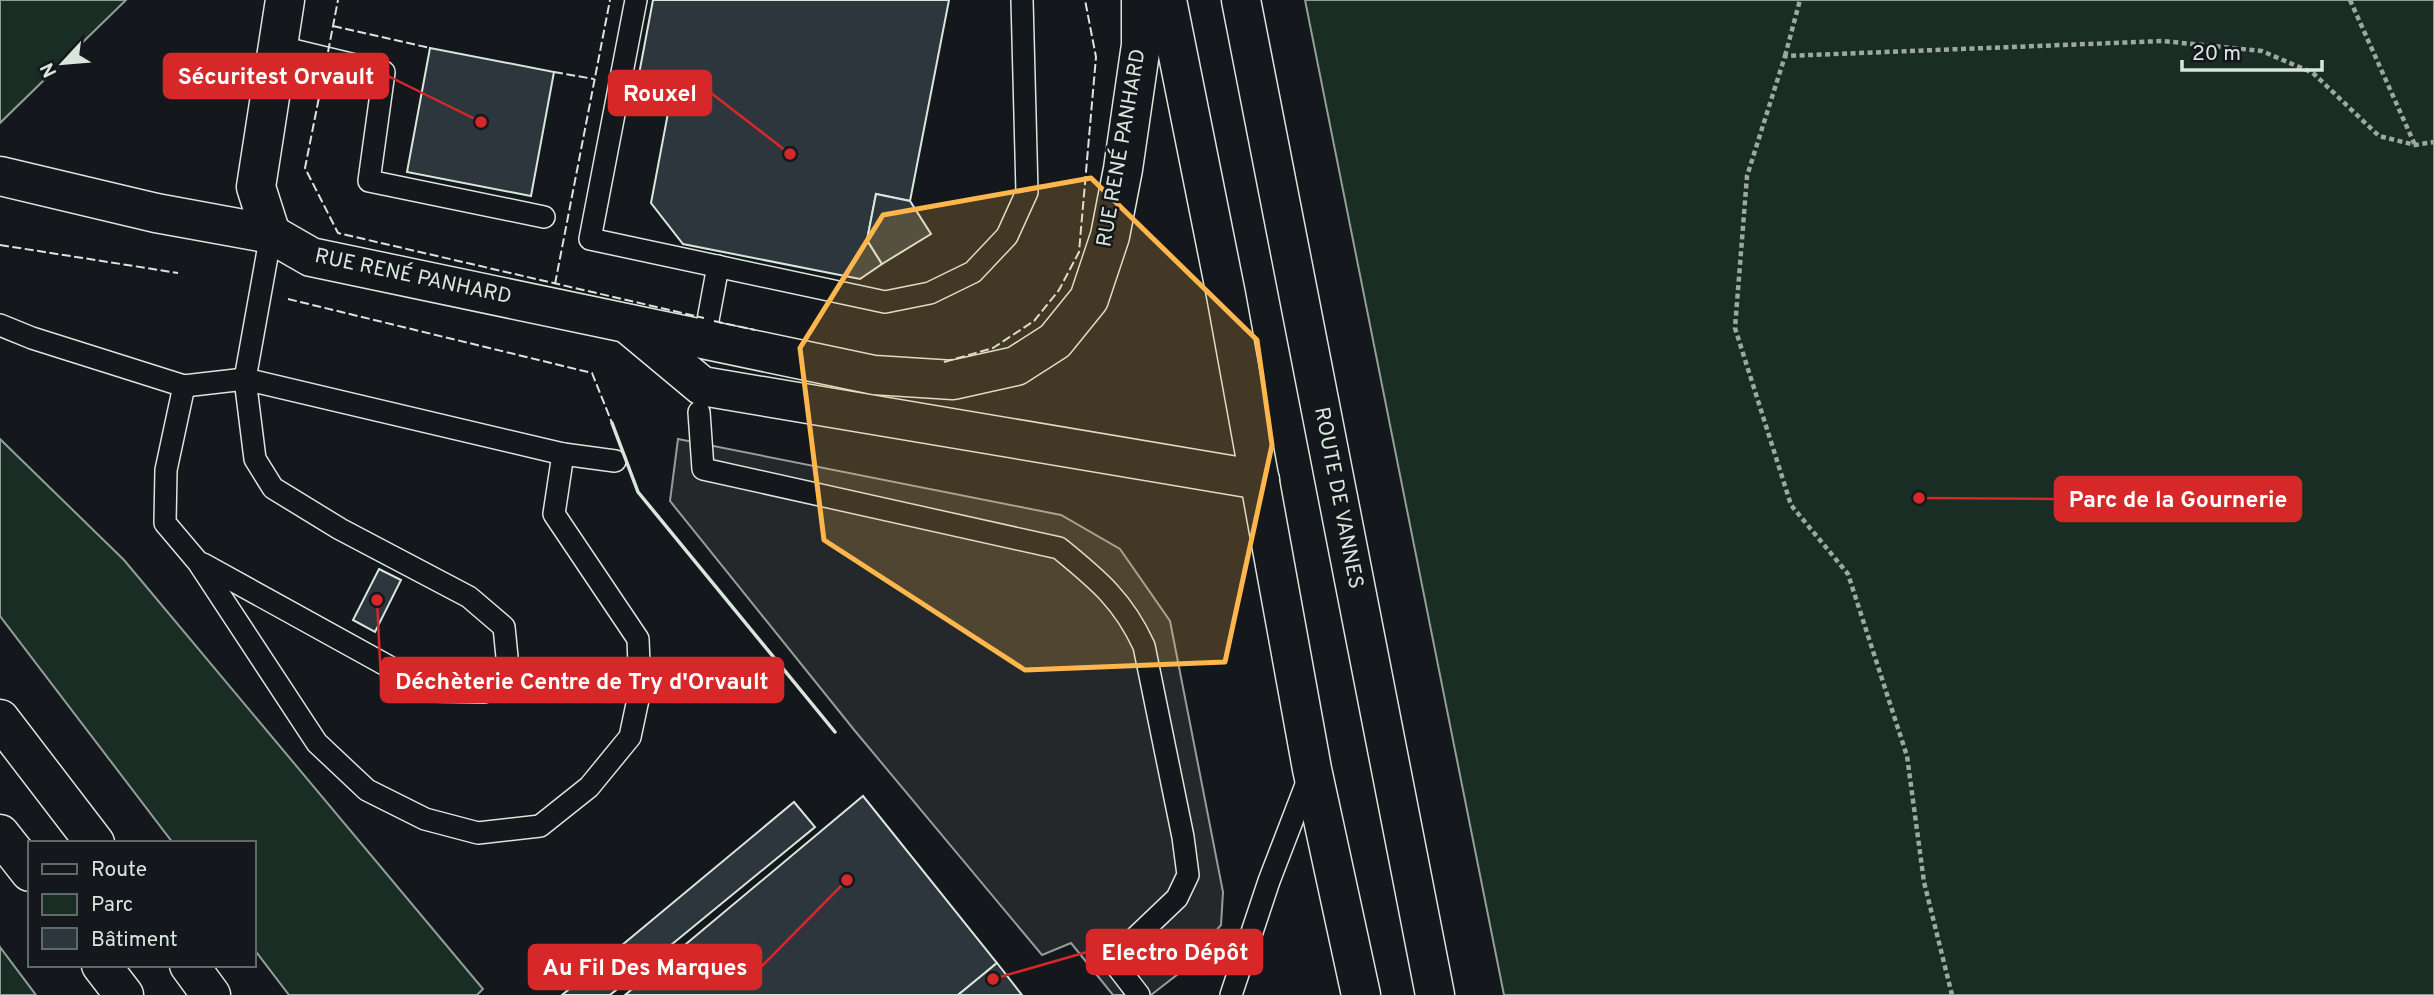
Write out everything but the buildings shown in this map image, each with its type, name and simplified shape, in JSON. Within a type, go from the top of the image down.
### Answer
[{"type":"main road","points":[[271,234],[256,187],[285,0]]},
{"type":"main road","name":"RUE RENÉ PANHARD","points":[[0,176],[156,213],[271,234],[312,257],[874,375],[953,380],[1016,366],[1055,341],[1089,299],[1110,236],[1142,45],[1141,0]]},
{"type":"main road","points":[[1167,0],[1226,295],[1312,769],[1361,995]]},
{"type":"main road","name":"ROUTE DE VANNES","points":[[1241,0],[1435,995]]},
{"type":"main road","name":"RUE RENÉ PANHARD","points":[[625,323],[701,399],[1260,480]]},
{"type":"main road","points":[[701,399],[708,340]]},
{"type":"main road","points":[[0,719],[93,841]]},
{"type":"main road","points":[[0,834],[28,869]]},
{"type":"main road","points":[[103,967],[124,995]]},
{"type":"main road","points":[[190,967],[211,995]]},
{"type":"lane","points":[[636,0],[590,239],[886,302],[930,293],[973,272],[1007,236],[1027,192],[1022,0]]},
{"type":"lane","points":[[276,46],[384,72],[369,181],[544,217]]},
{"type":"lane","points":[[198,562],[432,691],[484,692],[508,667],[504,627],[469,597],[340,529],[273,488],[255,459],[245,379],[271,234]]},
{"type":"lane","points":[[708,340],[708,320],[718,266]]},
{"type":"lane","points":[[0,325],[32,338],[184,386],[245,379],[562,454],[615,461]]},
{"type":"lane","points":[[184,386],[166,470],[166,523],[198,562],[317,743],[367,790],[425,819],[478,833],[540,825],[589,787],[630,737],[640,690],[638,639],[554,514],[562,454]]},
{"type":"lane","points":[[701,399],[703,469],[1059,548],[1105,585],[1132,620],[1144,646],[1183,837],[1188,875],[1177,898],[1112,960],[1139,995]]},
{"type":"lane","points":[[1231,995],[1269,880],[1312,769]]},
{"type":"path","points":[[1800,0],[1747,176],[1735,328],[1791,505],[1848,574],[1861,613],[1907,756],[1924,882],[1952,995]]},
{"type":"path","points":[[2350,0],[2416,145]]},
{"type":"path","points":[[1785,55],[2163,41],[2262,51],[2313,73],[2379,136],[2416,145],[2434,142]]},
{"type":"highlighted area","points":[[1091,178],[1257,340],[1272,445],[1225,662],[1025,670],[824,540],[800,348],[883,215]]},
{"type":"green space","points":[[0,0],[126,0],[0,123]]},
{"type":"green space","points":[[1305,0],[2434,0],[2434,995],[1504,995]]},
{"type":"green space","points":[[0,439],[124,560],[483,989],[477,995],[289,995],[256,952],[256,841],[171,841],[0,616]]},
{"type":"green space","points":[[0,947],[36,995],[0,995]]},
{"type":"shaded area","points":[[678,439],[1061,515],[1120,549],[1170,621],[1223,892],[1221,925],[1178,974],[1151,995],[1113,995],[1071,943],[1042,955],[855,731],[670,501]]},
{"type":"fence","points":[[328,52],[338,0]]},
{"type":"fence","points":[[555,284],[610,0]]},
{"type":"fence","points":[[944,362],[993,348],[1034,321],[1059,290],[1079,252],[1096,57],[1085,0]]},
{"type":"fence","points":[[333,26],[430,48]]},
{"type":"fence","points":[[326,62],[305,168],[338,233],[704,318]]},
{"type":"fence","points":[[554,72],[594,79]]},
{"type":"fence","points":[[0,245],[178,273]]},
{"type":"fence","points":[[288,299],[592,373],[612,423]]},
{"type":"fence","points":[[714,321],[755,330]]},
{"type":"wall","points":[[612,423],[638,492],[835,732]]},
{"type":"place","name":"Sécuritest Orvault","points":[[481,122]]},
{"type":"place","name":"Rouxel","points":[[790,154]]},
{"type":"place","name":"Parc de la Gournerie","points":[[1919,498]]},
{"type":"place","name":"Déchèterie Centre de Try d'Orvault","points":[[377,600]]},
{"type":"place","name":"Au Fil Des Marques","points":[[847,880]]},
{"type":"place","name":"Electro Dépôt","points":[[993,979]]}]
